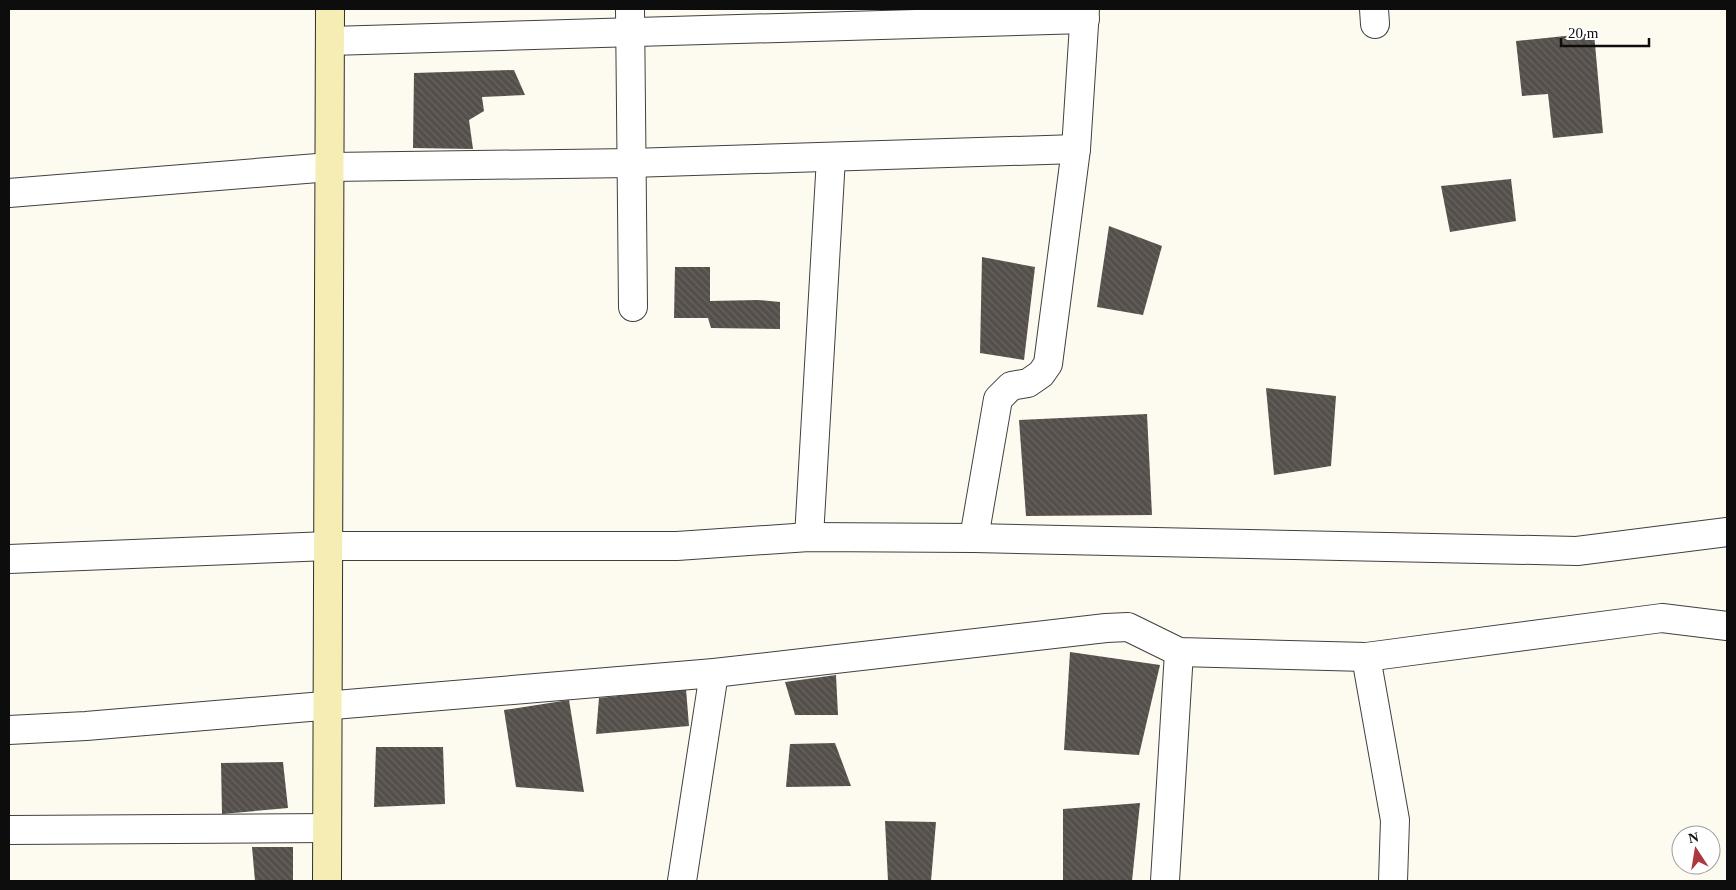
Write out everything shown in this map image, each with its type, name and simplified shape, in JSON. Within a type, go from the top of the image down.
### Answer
[{"type":"street","points":[[327,881],[330,9]]},
{"type":"street","points":[[330,41],[630,20],[1085,14],[1076,149],[1048,364],[1042,374],[1028,383],[1011,386],[998,399],[974,538]]},
{"type":"street","points":[[630,20],[633,307]]},
{"type":"street","points":[[9,193],[330,167],[631,163],[1076,149]]},
{"type":"street","points":[[809,537],[831,158]]},
{"type":"street","points":[[9,558],[328,546],[677,546],[809,537],[974,538],[1576,551],[1727,532]]},
{"type":"street","points":[[9,730],[86,726],[714,672],[1128,627],[1179,652],[1366,657],[1662,618],[1727,626]]},
{"type":"street","points":[[1165,881],[1179,652]]},
{"type":"street","points":[[1366,657],[1395,820],[1393,881]]},
{"type":"street","points":[[682,881],[714,672]]},
{"type":"street","points":[[9,830],[328,828]]},
{"type":"building","points":[[1594,33],[1603,133],[1553,138],[1548,94],[1522,96],[1516,41]]},
{"type":"building","points":[[514,70],[525,95],[482,97],[484,111],[469,120],[473,149],[413,148],[414,73]]},
{"type":"building","points":[[1511,179],[1516,221],[1450,232],[1441,186]]},
{"type":"building","points":[[1109,226],[1162,246],[1143,315],[1097,307]]},
{"type":"building","points":[[982,257],[1035,267],[1024,360],[980,353]]},
{"type":"building","points":[[675,267],[710,267],[710,301],[758,300],[780,302],[780,329],[711,328],[708,318],[674,318]]},
{"type":"building","points":[[1266,388],[1336,396],[1331,466],[1274,475]]},
{"type":"building","points":[[1147,414],[1152,515],[1026,516],[1019,420]]},
{"type":"building","points":[[1070,652],[1160,665],[1139,755],[1064,750]]},
{"type":"building","points":[[836,675],[838,715],[795,715],[785,682]]},
{"type":"building","points":[[686,689],[689,726],[596,734],[599,698]]},
{"type":"building","points":[[569,700],[584,792],[516,787],[504,710]]},
{"type":"building","points":[[835,743],[851,786],[786,787],[790,744]]},
{"type":"building","points":[[376,747],[443,747],[445,804],[374,807]]},
{"type":"building","points":[[283,762],[288,808],[222,814],[221,763]]},
{"type":"building","points":[[1140,803],[1132,881],[1063,881],[1063,809]]},
{"type":"building","points":[[885,821],[936,822],[931,881],[888,881]]},
{"type":"building","points":[[252,847],[293,847],[293,881],[255,881]]}]
